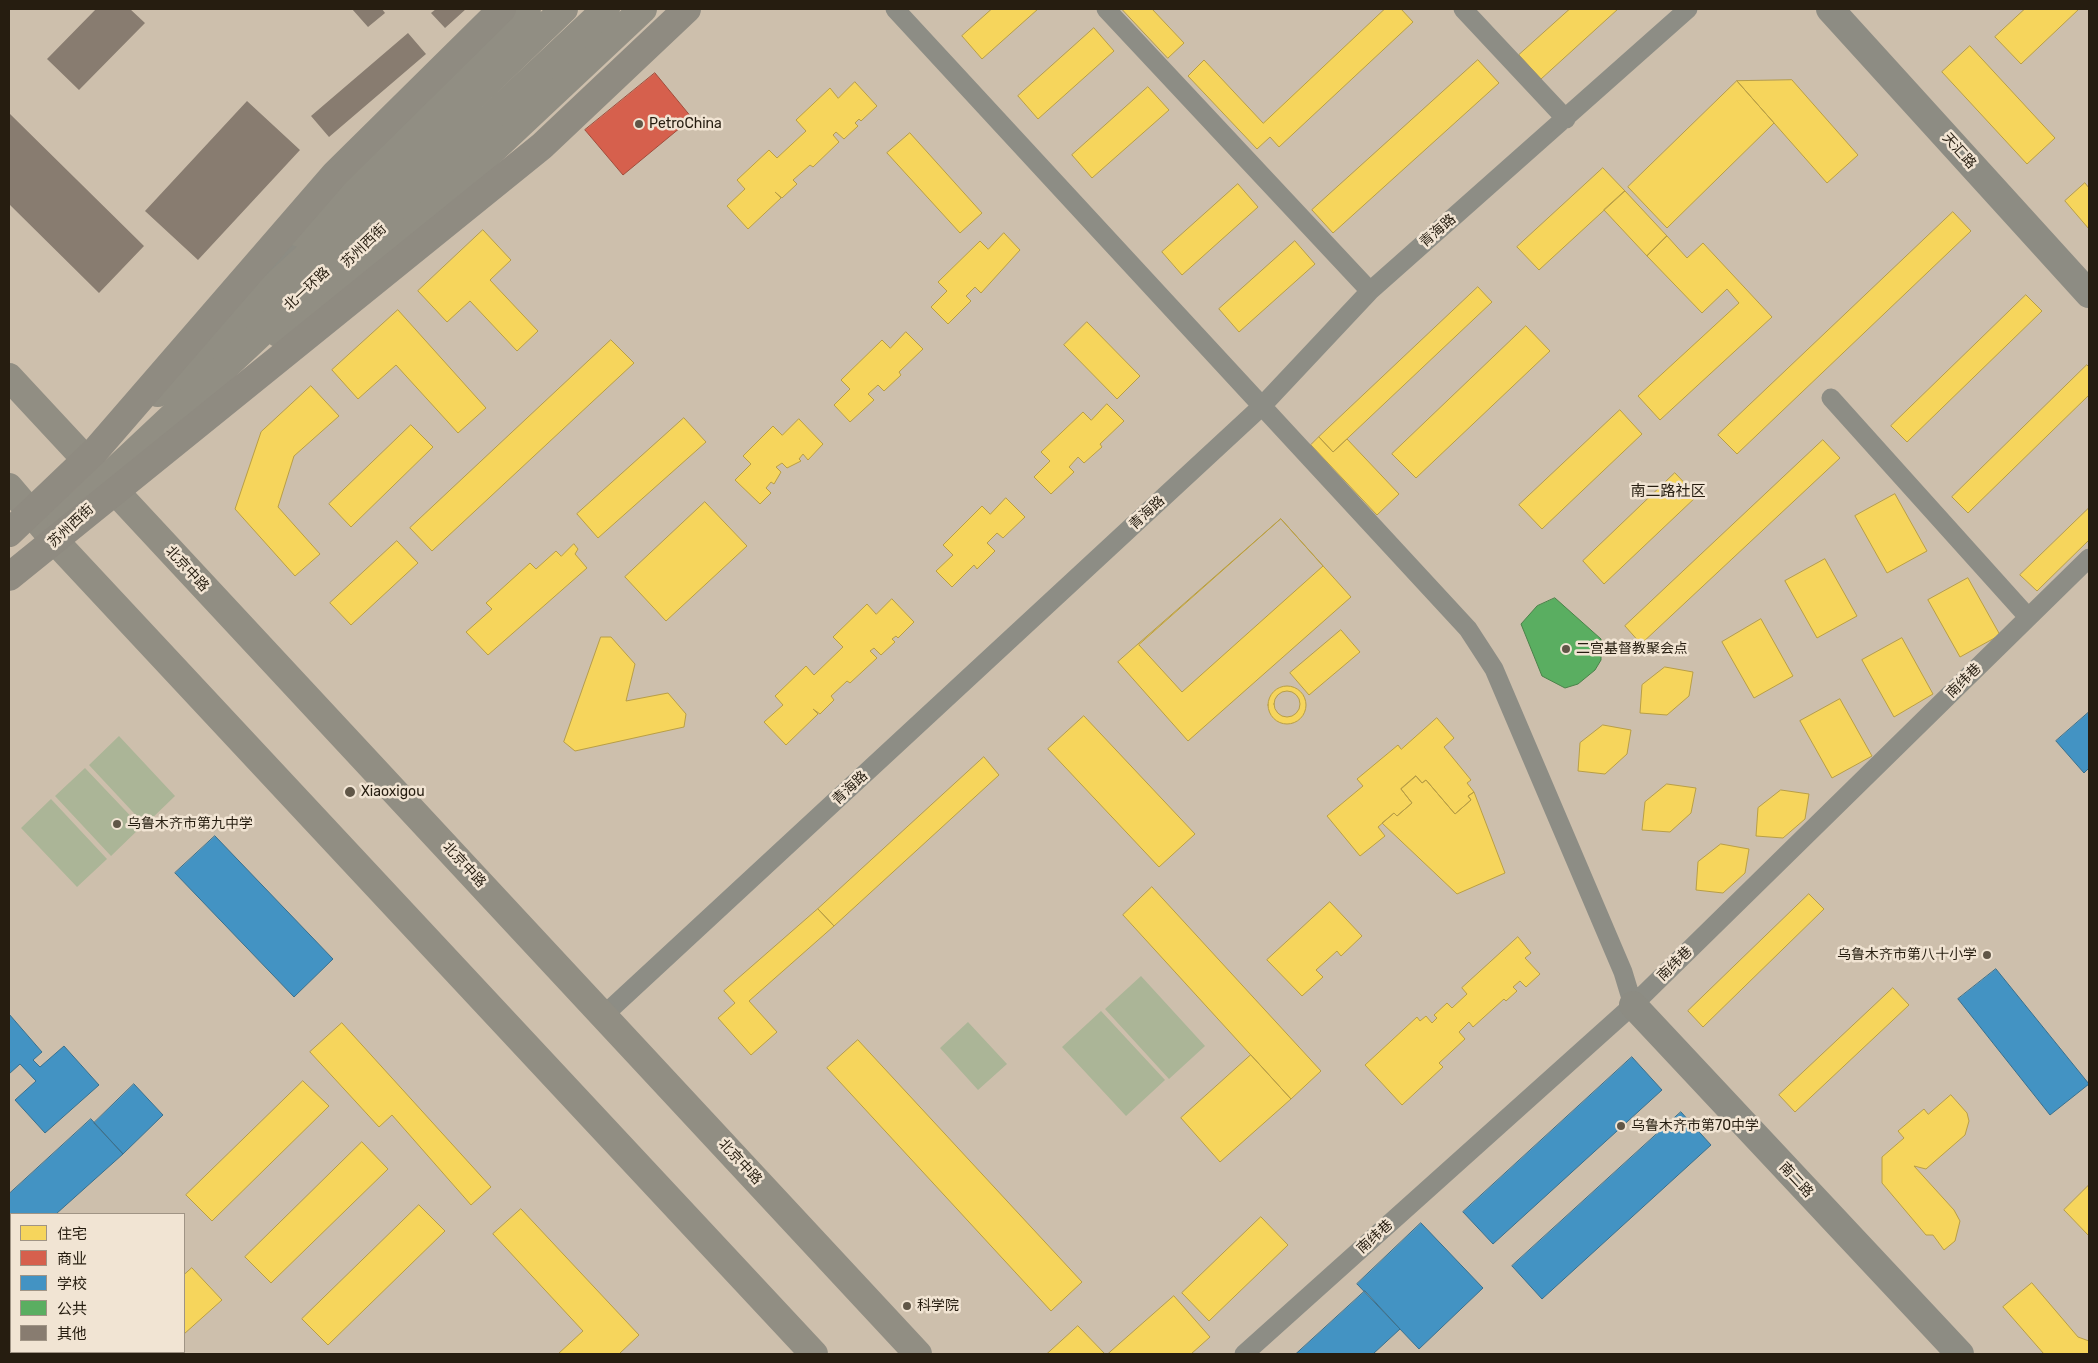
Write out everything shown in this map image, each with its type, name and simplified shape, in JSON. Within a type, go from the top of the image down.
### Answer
[{"type":"highway","points":[[88,451],[335,174],[502,9]]},
{"type":"highway","points":[[9,577],[542,146],[687,9]]},
{"type":"highway","name":"北一环路","points":[[9,533],[88,451]]},
{"type":"main road","points":[[527,9],[347,183],[258,278],[88,451],[14,505],[55,541],[814,1354]]},
{"type":"main road","points":[[258,278],[393,165],[555,9]]},
{"type":"main road","name":"北一环路","points":[[88,451],[315,249],[564,9]]},
{"type":"main road","name":"北一环路","points":[[9,570],[607,9]]},
{"type":"main road","name":"苏州西街","points":[[9,585],[250,357],[607,9]]},
{"type":"main road","points":[[250,357],[481,160],[643,9]]},
{"type":"main road","name":"天汇路","points":[[1830,9],[2089,294]]},
{"type":"main road","name":"北京中路","points":[[9,377],[88,451],[112,488],[918,1354]]},
{"type":"main road","name":"南二路","points":[[1633,1005],[1960,1354]]},
{"type":"street","points":[[895,9],[1468,630],[1494,669],[1623,972],[1633,1005]]},
{"type":"street","points":[[1106,9],[1370,292]]},
{"type":"street","points":[[1463,9],[1566,119]]},
{"type":"street","name":"青海路","points":[[604,1015],[1261,407],[1370,292],[1688,9]]},
{"type":"street","points":[[1831,398],[2028,618]]},
{"type":"street","name":"南纬巷","points":[[1244,1354],[1633,1005],[2089,558]]},
{"type":"green space","points":[[119,736],[175,796],[145,825],[89,765]]},
{"type":"green space","points":[[85,768],[141,827],[111,856],[55,796]]},
{"type":"green space","points":[[51,799],[107,859],[77,887],[21,828]]},
{"type":"green space","points":[[1141,976],[1205,1046],[1169,1079],[1105,1009]]},
{"type":"green space","points":[[1101,1011],[1165,1080],[1126,1116],[1062,1047]]},
{"type":"green space","points":[[968,1022],[1007,1064],[978,1090],[940,1048]]},
{"type":"building: 住宅","points":[[992,9],[1038,9],[982,59],[962,36]]},
{"type":"building: 住宅","points":[[1122,9],[1152,9],[1184,43],[1168,58]]},
{"type":"building: 住宅","points":[[1385,9],[1401,9],[1413,22],[1279,147],[1270,137],[1257,149],[1188,76],[1204,60],[1263,123]]},
{"type":"building: 住宅","points":[[1570,9],[1618,9],[1541,79],[1519,55]]},
{"type":"building: 住宅","points":[[2025,9],[2079,9],[2021,64],[1995,37]]},
{"type":"building: 住宅","points":[[1094,28],[1114,51],[1038,119],[1018,96]]},
{"type":"building: 住宅","points":[[1970,46],[2055,138],[2027,164],[1942,72]]},
{"type":"building: 住宅","points":[[1478,60],[1499,83],[1333,233],[1312,210]]},
{"type":"building: 住宅","points":[[1792,80],[1858,155],[1827,183],[1737,81]]},
{"type":"building: 住宅","points":[[1737,81],[1774,123],[1667,228],[1628,187]]},
{"type":"building: 住宅","points":[[855,82],[877,106],[861,121],[859,119],[855,123],[858,126],[844,139],[836,132],[833,135],[839,142],[813,167],[810,165],[793,180],[797,184],[782,198],[775,192],[781,198],[748,229],[727,206],[745,189],[737,180],[769,150],[777,158],[806,131],[796,120],[830,88],[838,98]]},
{"type":"building: 住宅","points":[[1148,87],[1169,110],[1092,178],[1072,155]]},
{"type":"building: 住宅","points":[[910,133],[982,213],[960,233],[887,153]]},
{"type":"building: 住宅","points":[[1603,168],[1625,191],[1539,270],[1517,247]]},
{"type":"building: 住宅","points":[[2085,183],[2089,188],[2089,229],[2065,201]]},
{"type":"building: 住宅","points":[[1238,184],[1258,207],[1182,275],[1162,252]]},
{"type":"building: 住宅","points":[[1625,191],[1667,236],[1647,256],[1604,210]]},
{"type":"building: 住宅","points":[[1953,212],[1971,231],[1737,454],[1718,435]]},
{"type":"building: 住宅","points":[[483,230],[511,260],[490,280],[538,331],[517,351],[470,301],[447,322],[418,291]]},
{"type":"building: 住宅","points":[[1004,233],[1020,250],[981,293],[975,287],[966,296],[971,301],[948,324],[931,307],[947,291],[938,282],[980,241],[988,249]]},
{"type":"building: 住宅","points":[[1667,236],[1687,258],[1703,243],[1772,317],[1660,420],[1638,396],[1739,303],[1727,289],[1702,313],[1647,256]]},
{"type":"building: 住宅","points":[[1295,241],[1315,264],[1239,332],[1219,309]]},
{"type":"building: 住宅","points":[[1478,287],[1492,302],[1333,452],[1319,437]]},
{"type":"building: 住宅","points":[[2026,295],[2042,311],[1907,442],[1891,426]]},
{"type":"building: 住宅","points":[[398,310],[486,408],[458,433],[396,365],[358,399],[332,370]]},
{"type":"building: 住宅","points":[[1087,322],[1140,376],[1117,399],[1064,345]]},
{"type":"building: 住宅","points":[[1526,326],[1550,351],[1416,478],[1392,454]]},
{"type":"building: 住宅","points":[[906,332],[923,349],[899,372],[901,375],[884,391],[878,385],[868,394],[874,400],[850,422],[834,405],[850,389],[841,380],[882,340],[890,348]]},
{"type":"building: 住宅","points":[[611,340],[634,363],[432,551],[410,528]]},
{"type":"building: 住宅","points":[[2087,365],[2089,367],[2089,395],[1968,513],[1952,497]]},
{"type":"building: 住宅","points":[[311,386],[339,416],[294,456],[278,507],[320,554],[295,576],[235,509],[261,432]]},
{"type":"building: 住宅","points":[[1107,404],[1124,421],[1100,444],[1102,447],[1084,463],[1078,457],[1069,467],[1074,472],[1051,494],[1034,477],[1050,461],[1041,452],[1083,412],[1091,420]]},
{"type":"building: 住宅","points":[[1620,410],[1642,434],[1542,529],[1519,505]]},
{"type":"building: 住宅","points":[[684,418],[706,442],[598,538],[577,514]]},
{"type":"building: 住宅","points":[[799,419],[823,444],[808,460],[803,454],[799,459],[801,461],[787,468],[782,463],[776,467],[781,472],[774,484],[771,482],[766,488],[771,493],[760,504],[735,480],[751,464],[743,456],[773,426],[782,435]]},
{"type":"building: 住宅","points":[[411,425],[433,447],[351,527],[329,504]]},
{"type":"building: 住宅","points":[[1319,437],[1333,452],[1347,439],[1399,494],[1377,515],[1311,445]]},
{"type":"building: 住宅","points":[[1823,440],[1840,458],[1641,644],[1625,626]]},
{"type":"building: 住宅","points":[[1675,473],[1697,496],[1604,584],[1583,561]]},
{"type":"building: 住宅","points":[[1895,494],[1927,551],[1887,573],[1855,516]]},
{"type":"building: 住宅","points":[[1006,498],[1025,517],[1003,538],[997,533],[987,543],[995,551],[977,569],[974,565],[952,587],[936,571],[953,555],[943,545],[982,506],[990,514]]},
{"type":"building: 住宅","points":[[705,502],[747,546],[666,621],[625,577]]},
{"type":"building: 住宅","points":[[2089,508],[2089,540],[2037,591],[2020,575]]},
{"type":"building: 住宅","points":[[1281,519],[1351,597],[1188,741],[1118,662]]},
{"type":"building: 住宅","points":[[1281,519],[1323,566],[1182,692],[1139,645]]},
{"type":"building: 住宅","points":[[397,541],[418,563],[351,625],[330,603]]},
{"type":"building: 住宅","points":[[574,544],[578,549],[575,554],[587,568],[488,655],[466,632],[492,609],[486,603],[530,563],[536,569],[556,551],[561,556]]},
{"type":"building: 住宅","points":[[1825,559],[1857,616],[1817,638],[1785,581]]},
{"type":"building: 住宅","points":[[1968,578],[2000,635],[1960,657],[1928,600]]},
{"type":"building: 住宅","points":[[892,599],[914,622],[898,638],[896,636],[892,639],[895,642],[881,655],[874,648],[870,651],[877,658],[850,683],[847,681],[831,696],[834,700],[820,714],[813,709],[818,714],[786,745],[764,722],[783,705],[775,696],[806,666],[814,675],[843,647],[833,637],[867,604],[876,614]]},
{"type":"building: 住宅","points":[[1761,619],[1793,676],[1754,698],[1722,642]]},
{"type":"building: 住宅","points":[[1341,630],[1360,652],[1309,695],[1290,673]]},
{"type":"building: 住宅","points":[[601,637],[611,637],[635,664],[626,701],[668,693],[686,714],[684,727],[575,751],[564,742]]},
{"type":"building: 住宅","points":[[1902,638],[1933,694],[1894,717],[1862,660]]},
{"type":"building: 住宅","points":[[1665,667],[1693,672],[1689,696],[1667,715],[1640,713],[1642,685]]},
{"type":"building: 住宅","points":[[1287,686],[1301,691],[1306,705],[1301,719],[1287,724],[1273,719],[1268,705],[1273,691]]},
{"type":"building: 住宅","points":[[1287,691],[1296,695],[1300,704],[1296,713],[1287,717],[1278,713],[1274,704],[1278,695]]},
{"type":"building: 住宅","points":[[1840,699],[1872,756],[1832,778],[1800,721]]},
{"type":"building: 住宅","points":[[1084,716],[1195,834],[1159,867],[1048,749]]},
{"type":"building: 住宅","points":[[1437,718],[1454,738],[1444,747],[1471,780],[1467,783],[1474,792],[1468,796],[1471,800],[1455,814],[1426,780],[1422,783],[1416,776],[1401,789],[1412,803],[1397,816],[1394,813],[1378,827],[1385,836],[1360,856],[1327,816],[1363,786],[1357,779],[1398,745],[1401,749]]},
{"type":"building: 住宅","points":[[1603,725],[1631,730],[1627,754],[1605,774],[1578,771],[1580,743]]},
{"type":"building: 住宅","points":[[984,757],[999,775],[834,926],[818,909]]},
{"type":"building: 住宅","points":[[1416,776],[1422,783],[1426,780],[1455,814],[1471,800],[1468,796],[1474,792],[1505,873],[1457,894],[1382,823],[1394,813],[1397,816],[1412,803],[1401,789]]},
{"type":"building: 住宅","points":[[1667,784],[1696,788],[1691,813],[1670,832],[1642,830],[1645,802]]},
{"type":"building: 住宅","points":[[1781,790],[1809,794],[1805,819],[1783,838],[1756,836],[1758,808]]},
{"type":"building: 住宅","points":[[1721,844],[1749,849],[1745,873],[1723,893],[1696,890],[1698,862]]},
{"type":"building: 住宅","points":[[1152,887],[1321,1071],[1291,1099],[1123,915]]},
{"type":"building: 住宅","points":[[1809,894],[1824,909],[1703,1027],[1688,1011]]},
{"type":"building: 住宅","points":[[1330,902],[1362,936],[1341,956],[1337,951],[1316,970],[1323,977],[1302,996],[1267,960]]},
{"type":"building: 住宅","points":[[818,909],[834,926],[749,1001],[777,1032],[751,1055],[718,1018],[735,1003],[724,991]]},
{"type":"building: 住宅","points":[[1518,937],[1531,953],[1525,958],[1540,974],[1526,987],[1520,981],[1513,987],[1517,991],[1506,1001],[1504,999],[1473,1027],[1469,1022],[1459,1032],[1465,1039],[1439,1063],[1443,1067],[1402,1105],[1365,1065],[1417,1017],[1420,1021],[1426,1016],[1432,1023],[1437,1018],[1434,1015],[1447,1003],[1452,1008],[1467,994],[1462,988]]},
{"type":"building: 住宅","points":[[1893,988],[1909,1005],[1795,1112],[1779,1095]]},
{"type":"building: 住宅","points":[[342,1023],[491,1187],[471,1205],[392,1115],[379,1127],[310,1052]]},
{"type":"building: 住宅","points":[[858,1040],[1082,1282],[1051,1311],[827,1068]]},
{"type":"building: 住宅","points":[[1251,1055],[1291,1099],[1220,1162],[1181,1118]]},
{"type":"building: 住宅","points":[[303,1081],[329,1106],[212,1221],[186,1195]]},
{"type":"building: 住宅","points":[[1951,1095],[1967,1113],[1969,1121],[1965,1135],[1926,1169],[1914,1166],[1954,1210],[1960,1221],[1955,1241],[1944,1250],[1933,1235],[1926,1235],[1882,1183],[1882,1157],[1904,1138],[1898,1131],[1924,1109],[1928,1114]]},
{"type":"building: 住宅","points":[[362,1142],[388,1169],[271,1283],[245,1257]]},
{"type":"building: 住宅","points":[[2089,1185],[2089,1236],[2064,1210]]},
{"type":"building: 住宅","points":[[419,1205],[445,1231],[328,1345],[302,1319]]},
{"type":"building: 住宅","points":[[521,1209],[639,1335],[619,1354],[558,1354],[583,1331],[493,1234]]},
{"type":"building: 住宅","points":[[1261,1217],[1288,1245],[1209,1321],[1182,1293]]},
{"type":"building: 住宅","points":[[192,1268],[222,1300],[185,1333],[185,1274]]},
{"type":"building: 住宅","points":[[2032,1283],[2078,1337],[2089,1341],[2089,1354],[2044,1354],[2003,1307]]},
{"type":"building: 住宅","points":[[1174,1296],[1210,1337],[1191,1354],[1108,1354]]},
{"type":"building: 住宅","points":[[1078,1326],[1105,1354],[1047,1354]]},
{"type":"building: 住宅","points":[[100,1353],[164,1353],[162,1354],[98,1354]]},
{"type":"building: 商业","name":"PetroChina","points":[[655,73],[692,118],[623,175],[585,130]]},
{"type":"building: 学校","points":[[2089,712],[2089,768],[2084,773],[2056,741]]},
{"type":"building: 学校","points":[[215,836],[333,959],[294,997],[175,873]]},
{"type":"building: 学校","points":[[1996,969],[2089,1084],[2050,1115],[1958,999]]},
{"type":"building: 学校","points":[[9,1014],[42,1052],[33,1060],[40,1067],[64,1046],[99,1085],[45,1133],[15,1100],[36,1081],[20,1064],[9,1074]]},
{"type":"building: 学校","points":[[1632,1057],[1662,1090],[1493,1244],[1463,1212]]},
{"type":"building: 学校","points":[[134,1084],[163,1115],[123,1154],[94,1123]]},
{"type":"building: 学校","points":[[1681,1112],[1711,1145],[1542,1299],[1512,1266]]},
{"type":"building: 学校","points":[[91,1119],[123,1154],[57,1213],[10,1213],[9,1258],[9,1194]]},
{"type":"building: 学校","points":[[1421,1223],[1483,1288],[1419,1349],[1357,1284]]},
{"type":"building: 学校","points":[[9,1286],[10,1338],[9,1339]]},
{"type":"building: 学校","points":[[1365,1291],[1400,1329],[1373,1354],[1296,1354]]},
{"type":"building: 公共","name":"二宫基督教聚会点","points":[[1555,598],[1601,639],[1601,660],[1595,670],[1578,684],[1565,688],[1542,676],[1521,624],[1537,606]]},
{"type":"building: 其他","points":[[96,9],[130,9],[145,23],[79,90],[47,59]]},
{"type":"building: 其他","points":[[352,9],[382,9],[385,13],[368,27]]},
{"type":"building: 其他","points":[[436,9],[466,9],[445,28],[431,13]]},
{"type":"building: 其他","points":[[408,33],[426,54],[329,137],[311,116]]},
{"type":"building: 其他","points":[[247,101],[300,150],[198,260],[145,211]]},
{"type":"building: 其他","points":[[9,113],[144,246],[99,293],[9,204]]},
{"type":"place","name":"PetroChina","points":[[639,124]]},
{"type":"place","name":"二宫基督教聚会点","points":[[1566,649]]},
{"type":"place","name":"Xiaoxigou","points":[[350,792]]},
{"type":"place","name":"乌鲁木齐市第九中学","points":[[117,824]]},
{"type":"place","name":"乌鲁木齐市第八十小学","points":[[1987,955]]},
{"type":"place","name":"乌鲁木齐市第70中学","points":[[1621,1126]]},
{"type":"place","name":"科学院","points":[[907,1306]]},
{"type":"district","name":"南二路社区","points":[[1668,492]]}]
